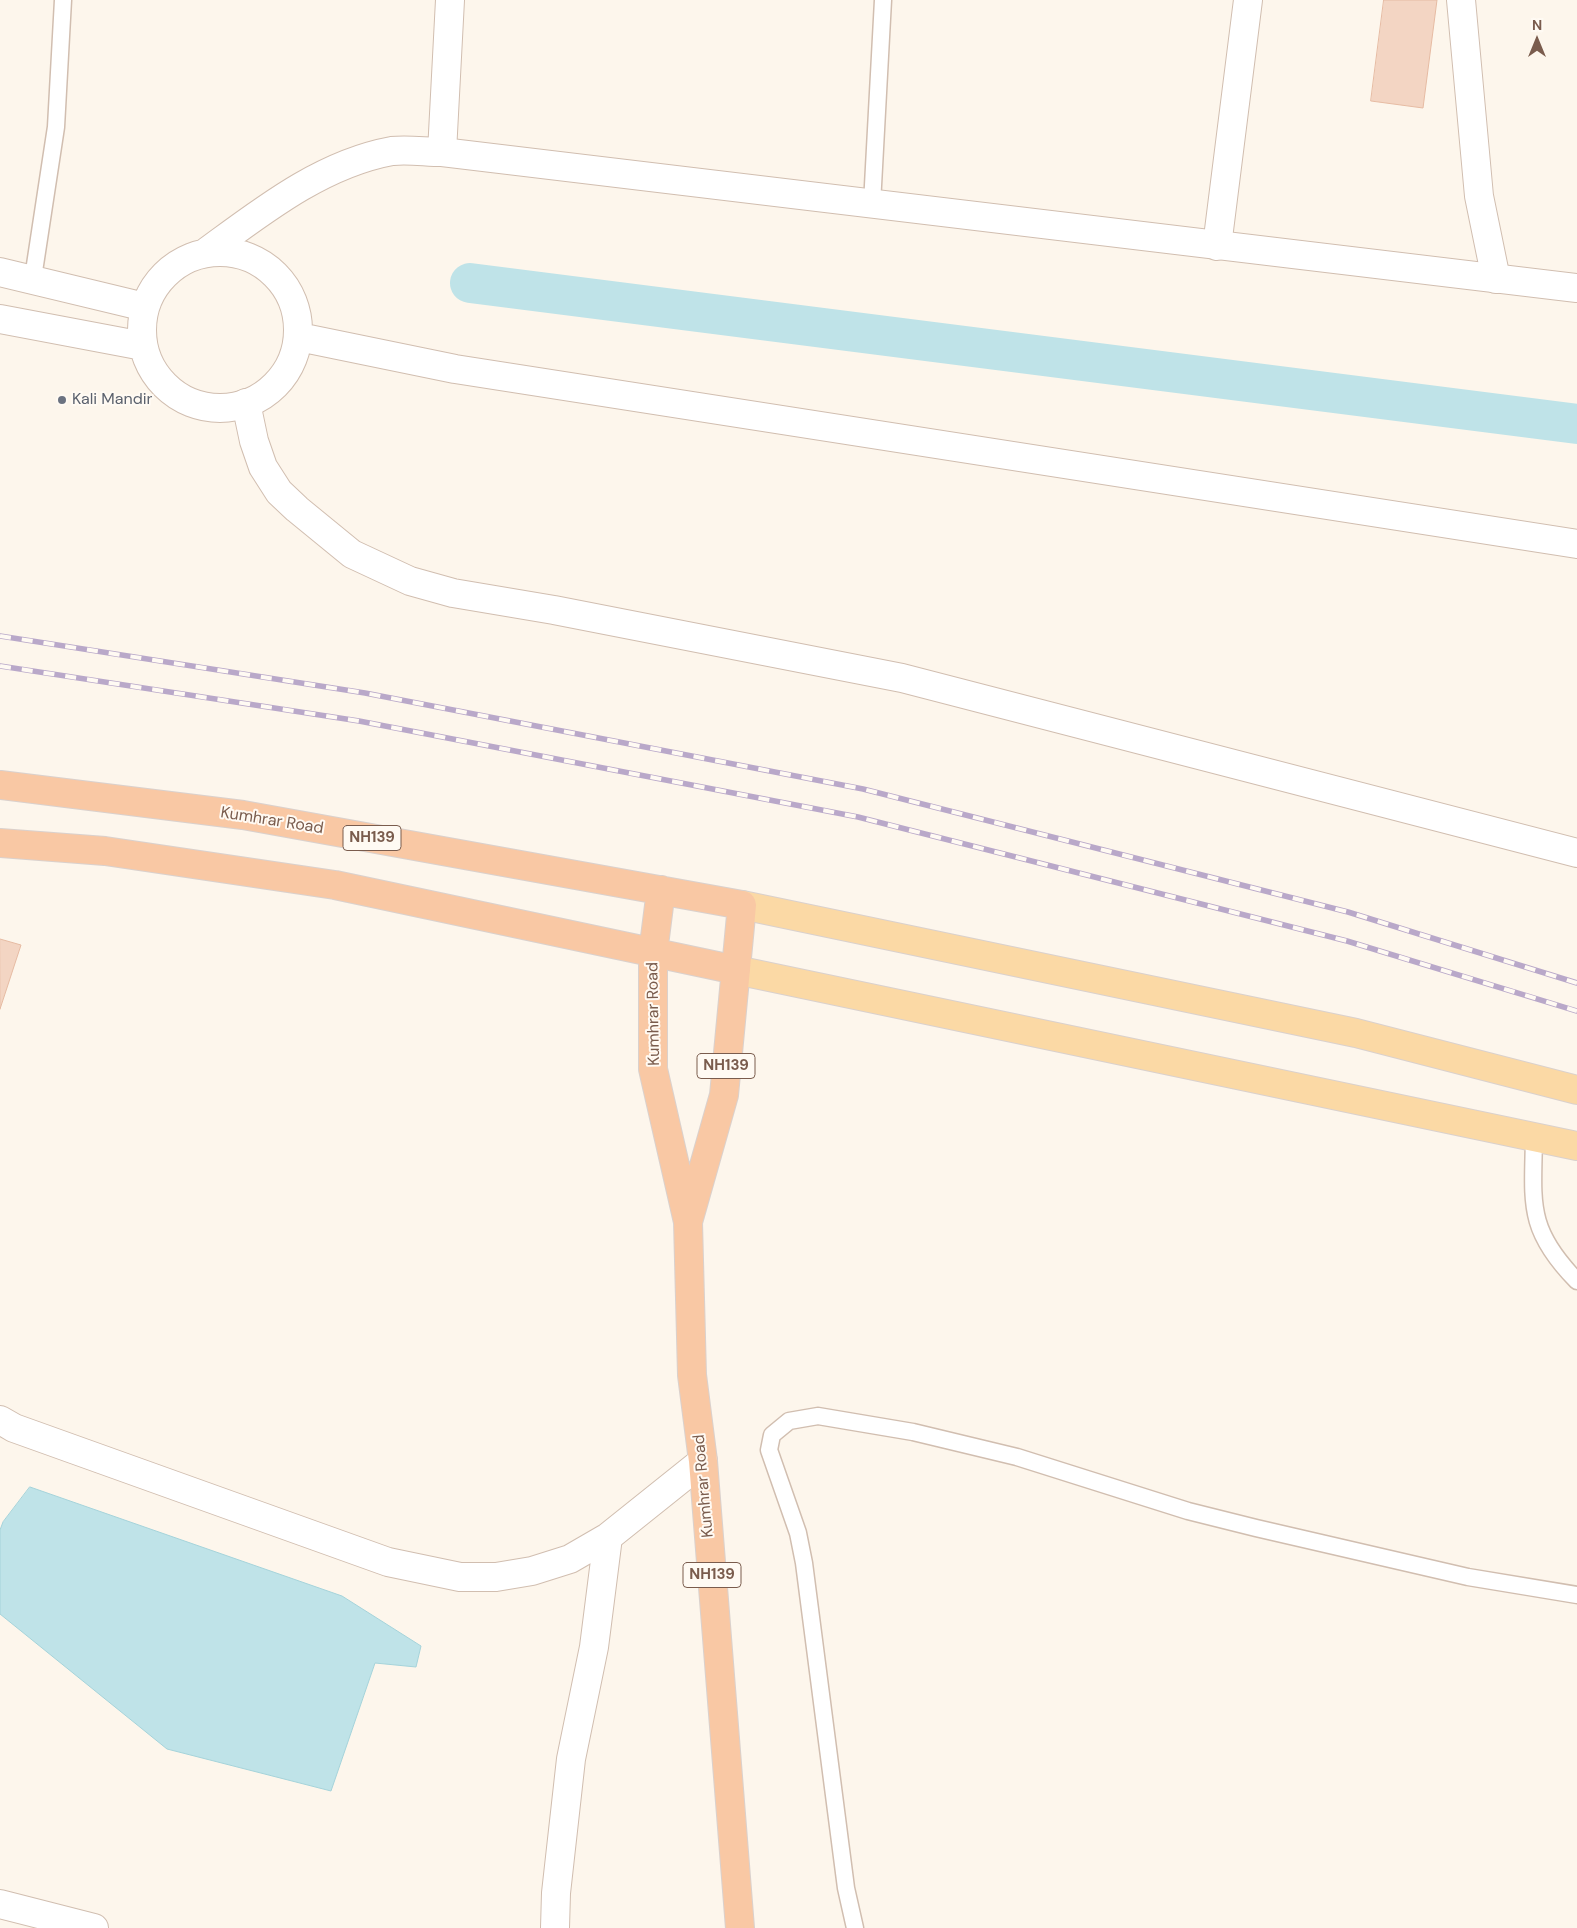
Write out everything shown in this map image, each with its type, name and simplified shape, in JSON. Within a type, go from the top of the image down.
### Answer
[{"type":"highway","name":"Kumhrar Road","points":[[0,785],[243,815],[742,905],[724,1095],[688,1222]]},
{"type":"highway","name":"Kumhrar Road","points":[[0,843],[105,851],[335,885],[736,970]]},
{"type":"highway","name":"Kumhrar Road","points":[[661,890],[653,953],[653,1069],[688,1222],[692,1375],[703,1461],[740,1928]]},
{"type":"main road","points":[[742,905],[1356,1033],[1577,1090]]},
{"type":"main road","points":[[736,970],[1577,1146]]},
{"type":"street","points":[[442,152],[450,0]]},
{"type":"street","points":[[1217,246],[1248,0]]},
{"type":"street","points":[[1461,0],[1478,196],[1496,279]]},
{"type":"street","points":[[205,253],[228,252],[266,266],[286,286],[290,294],[297,310],[299,337],[292,364],[276,386],[259,399],[232,408],[213,408],[186,401],[173,393],[154,373],[143,346],[141,333],[145,307],[154,288],[180,263],[205,253],[294,191],[339,168],[393,151],[442,152],[1577,288]]},
{"type":"street","points":[[0,272],[33,278],[145,307]]},
{"type":"street","points":[[0,319],[143,346]]},
{"type":"street","points":[[299,337],[455,369],[1577,544]]},
{"type":"street","points":[[246,403],[254,441],[263,467],[279,492],[333,540],[352,554],[410,581],[453,593],[554,610],[902,678],[1577,853]]},
{"type":"street","points":[[0,1420],[14,1428],[388,1562],[460,1578],[496,1577],[532,1570],[570,1558],[608,1536],[703,1461]]},
{"type":"street","points":[[555,1928],[556,1893],[571,1760],[594,1647],[608,1536]]},
{"type":"street","points":[[0,1904],[94,1928]]},
{"type":"lane","points":[[33,278],[56,126],[62,0]]},
{"type":"lane","points":[[872,204],[883,0]]},
{"type":"lane","points":[[1534,1136],[1533,1208],[1540,1231],[1561,1264],[1577,1281]]},
{"type":"lane","points":[[855,1928],[846,1888],[804,1563],[798,1533],[769,1450],[772,1435],[789,1421],[818,1416],[861,1421],[957,1441],[1026,1459],[1188,1511],[1468,1577],[1577,1594]]},
{"type":"water","points":[[30,1487],[342,1596],[421,1646],[416,1667],[375,1663],[331,1791],[167,1749],[0,1614],[0,1530],[3,1522]]},
{"type":"building","points":[[1384,0],[1437,0],[1423,108],[1371,101]]},
{"type":"building","points":[[0,939],[21,945],[0,1009]]},
{"type":"waterway","points":[[470,283],[1577,424]]},
{"type":"railway","points":[[0,636],[365,693],[863,789],[1348,912],[1577,983]]},
{"type":"railway","points":[[0,666],[359,721],[858,817],[1347,941],[1577,1011]]},
{"type":"place","name":"Kali Mandir","points":[[62,400]]}]
